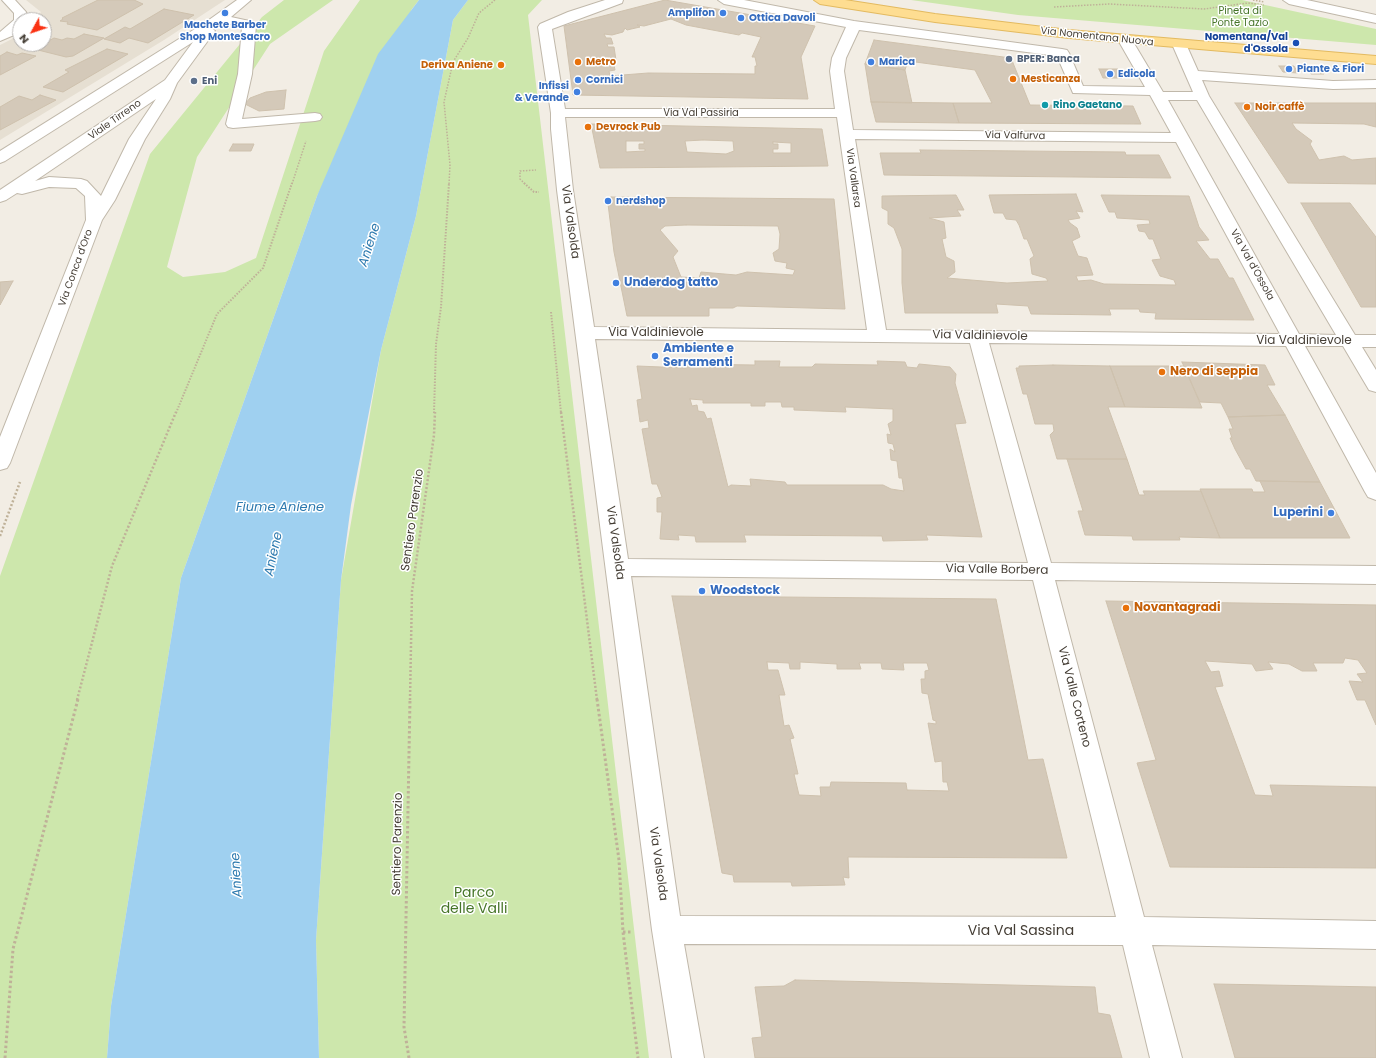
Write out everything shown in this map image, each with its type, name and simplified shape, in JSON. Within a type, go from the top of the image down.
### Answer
[{"type":"main road","name":"Via Nomentana Nuova","points":[[820,0],[979,24],[1125,40],[1376,60]]},
{"type":"street","points":[[8,0],[20,12]]},
{"type":"street","name":"Viale Tirreno","points":[[0,158],[216,21],[245,0]]},
{"type":"street","points":[[545,27],[557,15],[580,0]]},
{"type":"street","points":[[545,27],[569,16],[617,0]]},
{"type":"street","name":"Via Nomentana Nuova","points":[[724,0],[854,24],[1062,53],[1078,90],[1157,93]]},
{"type":"street","points":[[1289,0],[1376,18]]},
{"type":"street","points":[[216,21],[249,25],[245,74],[233,124],[315,117]]},
{"type":"street","name":"Viale Tirreno","points":[[1,195],[170,83],[196,50],[216,21]]},
{"type":"street","name":"Via Vallarsa","points":[[854,24],[837,65],[876,335]]},
{"type":"street","name":"Via Valsolda","points":[[545,27],[558,113],[565,190],[667,930],[688,1058]]},
{"type":"street","points":[[0,37],[12,29]]},
{"type":"street","name":"Via Val d'Ossola","points":[[1125,40],[1182,138],[1376,492]]},
{"type":"street","points":[[1179,44],[1202,96],[1376,386]]},
{"type":"street","points":[[1192,75],[1334,85],[1376,84]]},
{"type":"street","name":"Via Conca d'Oro","points":[[0,463],[94,220],[107,200],[137,139],[163,99],[170,83]]},
{"type":"street","points":[[1157,93],[1202,96]]},
{"type":"street","name":"Via Val Passiria","points":[[558,113],[843,113]]},
{"type":"street","name":"Via Valfurva","points":[[848,134],[1182,138]]},
{"type":"street","points":[[1,195],[49,182],[81,184],[93,196],[94,220]]},
{"type":"street","name":"Via Valdinievole","points":[[585,333],[978,336],[1349,342],[1376,341]]},
{"type":"street","name":"Via Valle Corteno","points":[[978,336],[1041,571],[1166,1058]]},
{"type":"street","name":"Via Valle Borbera","points":[[618,567],[1376,575]]},
{"type":"street","name":"Via Val Sassina","points":[[667,930],[1133,932],[1376,935]]},
{"type":"path","name":"Sentiero Parenzio","points":[[409,1058],[404,1027],[412,591],[434,435],[436,344],[441,307],[450,165],[444,102],[453,62],[468,38],[480,13],[495,0]]},
{"type":"path","points":[[1047,7],[1109,4],[1204,9],[1248,3],[1269,5]]},
{"type":"path","points":[[5,1058],[13,949],[112,566],[217,314],[263,268],[315,117]]},
{"type":"path","points":[[539,170],[520,171],[520,180],[534,192],[540,192]]},
{"type":"path","points":[[540,187],[540,199]]},
{"type":"path","points":[[551,311],[563,430],[588,636],[619,860],[624,932],[638,1058]]},
{"type":"path","points":[[0,536],[22,477]]},
{"type":"shaded area","points":[[26,0],[225,0],[164,40],[0,140],[0,45],[12,39],[12,52],[52,52],[52,12],[41,12]]},
{"type":"green space","points":[[284,0],[333,0],[270,44],[197,157],[167,267],[183,277],[225,272],[256,258],[324,51],[360,0],[419,0],[412,9],[317,196],[181,578],[111,1006],[107,1058],[0,1058],[0,576],[150,154],[262,17]]},
{"type":"green space","name":"Parco delle Valli","points":[[468,0],[542,0],[528,15],[649,1058],[319,1058],[316,940],[341,580],[381,350],[416,216],[453,20]]},
{"type":"green space","name":"Pineta di Ponte Tazio","points":[[911,0],[1242,0],[1376,29],[1376,45],[1018,15]]},
{"type":"water","points":[[419,0],[468,0],[453,20],[416,216],[381,350],[351,505],[341,580],[316,940],[319,1058],[107,1058],[111,1006],[181,578],[317,196],[378,54]]},
{"type":"building","points":[[98,0],[134,0],[143,4],[97,30],[67,24],[68,22],[60,21],[63,19],[62,18]]},
{"type":"building","points":[[665,0],[815,26],[801,57],[808,99],[573,95],[564,26]],"holes":[[[671,19],[686,25],[739,35],[742,33],[761,37],[752,57],[755,57],[757,66],[755,66],[755,74],[648,73],[610,76],[609,71],[615,70],[613,60],[616,60],[614,47],[608,47],[607,44],[613,44],[611,38],[606,38],[604,34],[612,35],[623,32],[625,28],[627,30],[640,27],[637,25],[644,26]]]},
{"type":"building","points":[[164,9],[194,15],[148,43],[129,38],[120,43],[104,39],[125,27],[130,29]]},
{"type":"building","points":[[84,34],[104,38],[73,56],[66,57],[46,52],[52,52],[52,39],[54,38],[62,40],[67,38],[74,39]]},
{"type":"building","points":[[874,40],[1011,58],[1030,105],[1133,106],[1141,124],[959,123],[953,103],[992,103],[975,70],[908,61],[905,70],[865,64]]},
{"type":"building","points":[[107,49],[128,54],[63,92],[43,87],[69,72],[65,70]]},
{"type":"building","points":[[7,52],[17,55],[22,53],[36,56],[0,75],[0,56]]},
{"type":"building","points":[[865,64],[905,70],[912,103],[871,102]]},
{"type":"building","name":"Piante & Fiori","points":[[1279,66],[1294,66],[1298,73],[1283,72]]},
{"type":"building","points":[[1307,68],[1320,68],[1324,74],[1311,74]]},
{"type":"building","name":"Edicola","points":[[1099,69],[1118,69],[1122,78],[1103,78]]},
{"type":"building","points":[[286,90],[284,109],[259,111],[245,104],[250,98],[266,92]]},
{"type":"building","points":[[40,95],[56,100],[0,130],[0,107],[19,96],[32,100]]},
{"type":"building","points":[[871,102],[953,103],[959,123],[876,122]]},
{"type":"building","points":[[1235,103],[1376,103],[1376,127],[1364,124],[1292,123],[1296,129],[1312,141],[1310,144],[1319,160],[1344,156],[1352,160],[1376,158],[1376,184],[1288,183]]},
{"type":"building","points":[[591,124],[822,129],[828,166],[600,168]],"holes":[[[626,141],[644,141],[644,144],[639,144],[639,149],[645,149],[645,151],[626,152]],[[685,141],[733,141],[734,151],[726,154],[687,152]],[[773,142],[791,143],[791,153],[773,153],[773,149],[778,149],[778,144],[773,144]]]},
{"type":"building","points":[[233,144],[254,144],[251,151],[229,151]]},
{"type":"building","points":[[920,150],[1125,152],[1126,155],[1159,155],[1171,178],[884,175],[880,153],[921,153]]},
{"type":"building","points":[[1076,194],[1083,212],[1076,211],[1080,218],[1068,220],[1077,228],[1080,237],[1072,241],[1078,256],[1087,258],[1093,275],[1076,276],[1078,281],[1091,280],[1104,284],[1176,285],[1174,280],[1160,276],[1152,260],[1161,259],[1153,239],[1149,239],[1145,232],[1139,231],[1137,225],[1150,224],[1149,220],[1117,218],[1115,212],[1109,212],[1101,195],[1189,196],[1199,227],[1209,240],[1196,241],[1210,259],[1218,259],[1229,278],[1233,278],[1254,320],[1155,319],[1156,313],[1140,312],[1139,309],[1109,309],[1111,315],[1031,314],[1028,306],[996,304],[998,313],[905,313],[902,283],[902,249],[894,228],[888,224],[888,211],[882,208],[882,196],[956,195],[964,210],[957,210],[961,216],[929,218],[944,222],[946,238],[942,239],[946,257],[954,261],[955,272],[947,278],[1007,283],[1048,281],[1046,278],[1032,274],[1030,259],[1034,256],[1027,239],[1024,239],[1016,220],[1006,219],[1003,213],[994,213],[989,195]]},
{"type":"building","points":[[611,197],[834,199],[845,309],[737,306],[733,308],[709,308],[709,316],[627,316],[614,252],[608,204]],"holes":[[[686,225],[778,226],[780,234],[779,249],[773,253],[775,261],[787,263],[786,268],[795,270],[793,275],[747,272],[736,275],[701,272],[699,278],[681,277],[673,257],[678,251],[660,230],[665,226]]]},
{"type":"building","points":[[1301,203],[1350,203],[1376,237],[1376,307],[1361,307]]},
{"type":"building","points":[[13,281],[0,305],[0,282]]},
{"type":"building","points":[[755,361],[780,361],[779,367],[812,367],[815,364],[878,365],[877,361],[905,362],[907,367],[917,368],[919,364],[950,367],[956,374],[955,383],[966,423],[955,424],[982,537],[926,535],[928,540],[883,541],[882,536],[744,535],[746,542],[696,542],[695,536],[678,535],[679,540],[660,539],[662,512],[657,512],[657,498],[662,497],[657,484],[652,484],[642,429],[649,428],[648,420],[640,422],[637,400],[642,399],[637,366],[686,368],[686,364],[755,365]],"holes":[[[690,399],[703,400],[703,403],[751,403],[751,406],[765,406],[765,402],[781,402],[782,407],[794,407],[794,410],[846,412],[845,407],[893,409],[893,421],[888,424],[891,435],[887,434],[888,443],[893,444],[895,452],[890,449],[891,460],[897,461],[899,478],[902,478],[904,491],[891,489],[883,485],[787,485],[785,482],[750,479],[751,486],[731,485],[728,487],[711,418],[707,419],[704,412],[698,411],[697,405],[692,406]]]},
{"type":"building","points":[[1182,362],[1265,365],[1275,385],[1267,385],[1285,415],[1228,417],[1221,403],[1200,402]]},
{"type":"building","points":[[1019,366],[1110,366],[1125,407],[1108,407],[1127,459],[1057,459],[1050,435],[1054,431],[1053,424],[1035,424],[1027,394],[1023,394],[1016,368],[1019,368]]},
{"type":"building","points":[[1110,366],[1184,366],[1202,408],[1125,407]]},
{"type":"building","points":[[1285,415],[1320,482],[1256,481],[1250,469],[1246,469],[1235,449],[1230,438],[1232,438],[1229,429],[1233,429],[1228,417]]},
{"type":"building","points":[[1067,459],[1127,459],[1139,495],[1145,495],[1143,491],[1201,491],[1220,538],[1179,537],[1180,540],[1133,540],[1132,536],[1085,535],[1078,511],[1083,511]]},
{"type":"building","points":[[1260,481],[1320,482],[1350,538],[1220,538],[1200,489],[1252,489],[1253,492],[1265,492]]},
{"type":"building","points":[[672,596],[996,599],[1028,760],[1043,759],[1067,858],[848,857],[849,878],[843,877],[845,885],[792,886],[791,882],[734,882],[733,875],[722,873]],"holes":[[[767,662],[789,663],[790,669],[800,669],[800,662],[837,664],[837,669],[861,669],[859,663],[881,663],[882,669],[904,670],[903,663],[927,663],[929,670],[925,671],[925,679],[921,679],[922,693],[928,694],[933,720],[936,721],[936,724],[928,723],[935,762],[942,761],[943,782],[947,782],[949,791],[907,790],[906,783],[831,782],[830,787],[820,787],[821,796],[799,795],[794,774],[798,774],[790,739],[794,738],[789,725],[784,726],[779,695],[785,695],[778,670],[768,670]]]},
{"type":"building","points":[[1106,601],[1376,605],[1376,725],[1365,700],[1357,700],[1349,681],[1363,682],[1357,674],[1367,673],[1358,660],[1345,658],[1343,663],[1313,663],[1317,671],[1302,671],[1289,664],[1268,662],[1273,669],[1256,671],[1252,664],[1205,661],[1211,672],[1219,671],[1223,686],[1215,687],[1255,795],[1273,796],[1270,785],[1376,787],[1376,868],[1170,867],[1137,763],[1156,760]]},
{"type":"building","points":[[795,980],[1095,987],[1098,1013],[1110,1015],[1122,1058],[755,1058],[752,1038],[762,1037],[755,987],[784,986]]},
{"type":"building","points":[[1214,984],[1376,987],[1376,1058],[1235,1058]]},
{"type":"place","name":"Machete Barber Shop MonteSacro","points":[[225,13]]},
{"type":"place","name":"Amplifon","points":[[723,13]]},
{"type":"place","name":"Ottica Davoli","points":[[741,18]]},
{"type":"place","name":"Nomentana/Val d'Ossola","points":[[1296,43]]},
{"type":"place","name":"BPER: Banca","points":[[1009,59]]},
{"type":"place","name":"Metro","points":[[578,62]]},
{"type":"place","name":"Marica","points":[[871,62]]},
{"type":"place","name":"Deriva Aniene","points":[[501,65]]},
{"type":"place","name":"Piante & Fiori","points":[[1289,69]]},
{"type":"place","name":"Edicola","points":[[1110,74]]},
{"type":"place","name":"Mesticanza","points":[[1013,79]]},
{"type":"place","name":"Cornici","points":[[578,80]]},
{"type":"place","name":"Eni","points":[[194,81]]},
{"type":"place","name":"Infissi & Verande","points":[[577,92]]},
{"type":"place","name":"Rino Gaetano","points":[[1045,105]]},
{"type":"place","name":"Noir caffè","points":[[1247,107]]},
{"type":"place","name":"Devrock Pub","points":[[588,127]]},
{"type":"place","name":"nerdshop","points":[[608,201]]},
{"type":"place","name":"Underdog tatto","points":[[616,283]]},
{"type":"place","name":"Ambiente e Serramenti","points":[[655,356]]},
{"type":"place","name":"Nero di seppia","points":[[1162,372]]},
{"type":"place","name":"Luperini","points":[[1331,513]]},
{"type":"place","name":"Woodstock","points":[[702,591]]},
{"type":"place","name":"Novantagradi","points":[[1126,608]]},
{"type":"water label","name":"Aniene","points":[[370,245]]},
{"type":"water label","name":"Fiume Aniene","points":[[280,508]]},
{"type":"water label","name":"Aniene","points":[[274,554]]},
{"type":"water label","name":"Aniene","points":[[237,875]]}]
